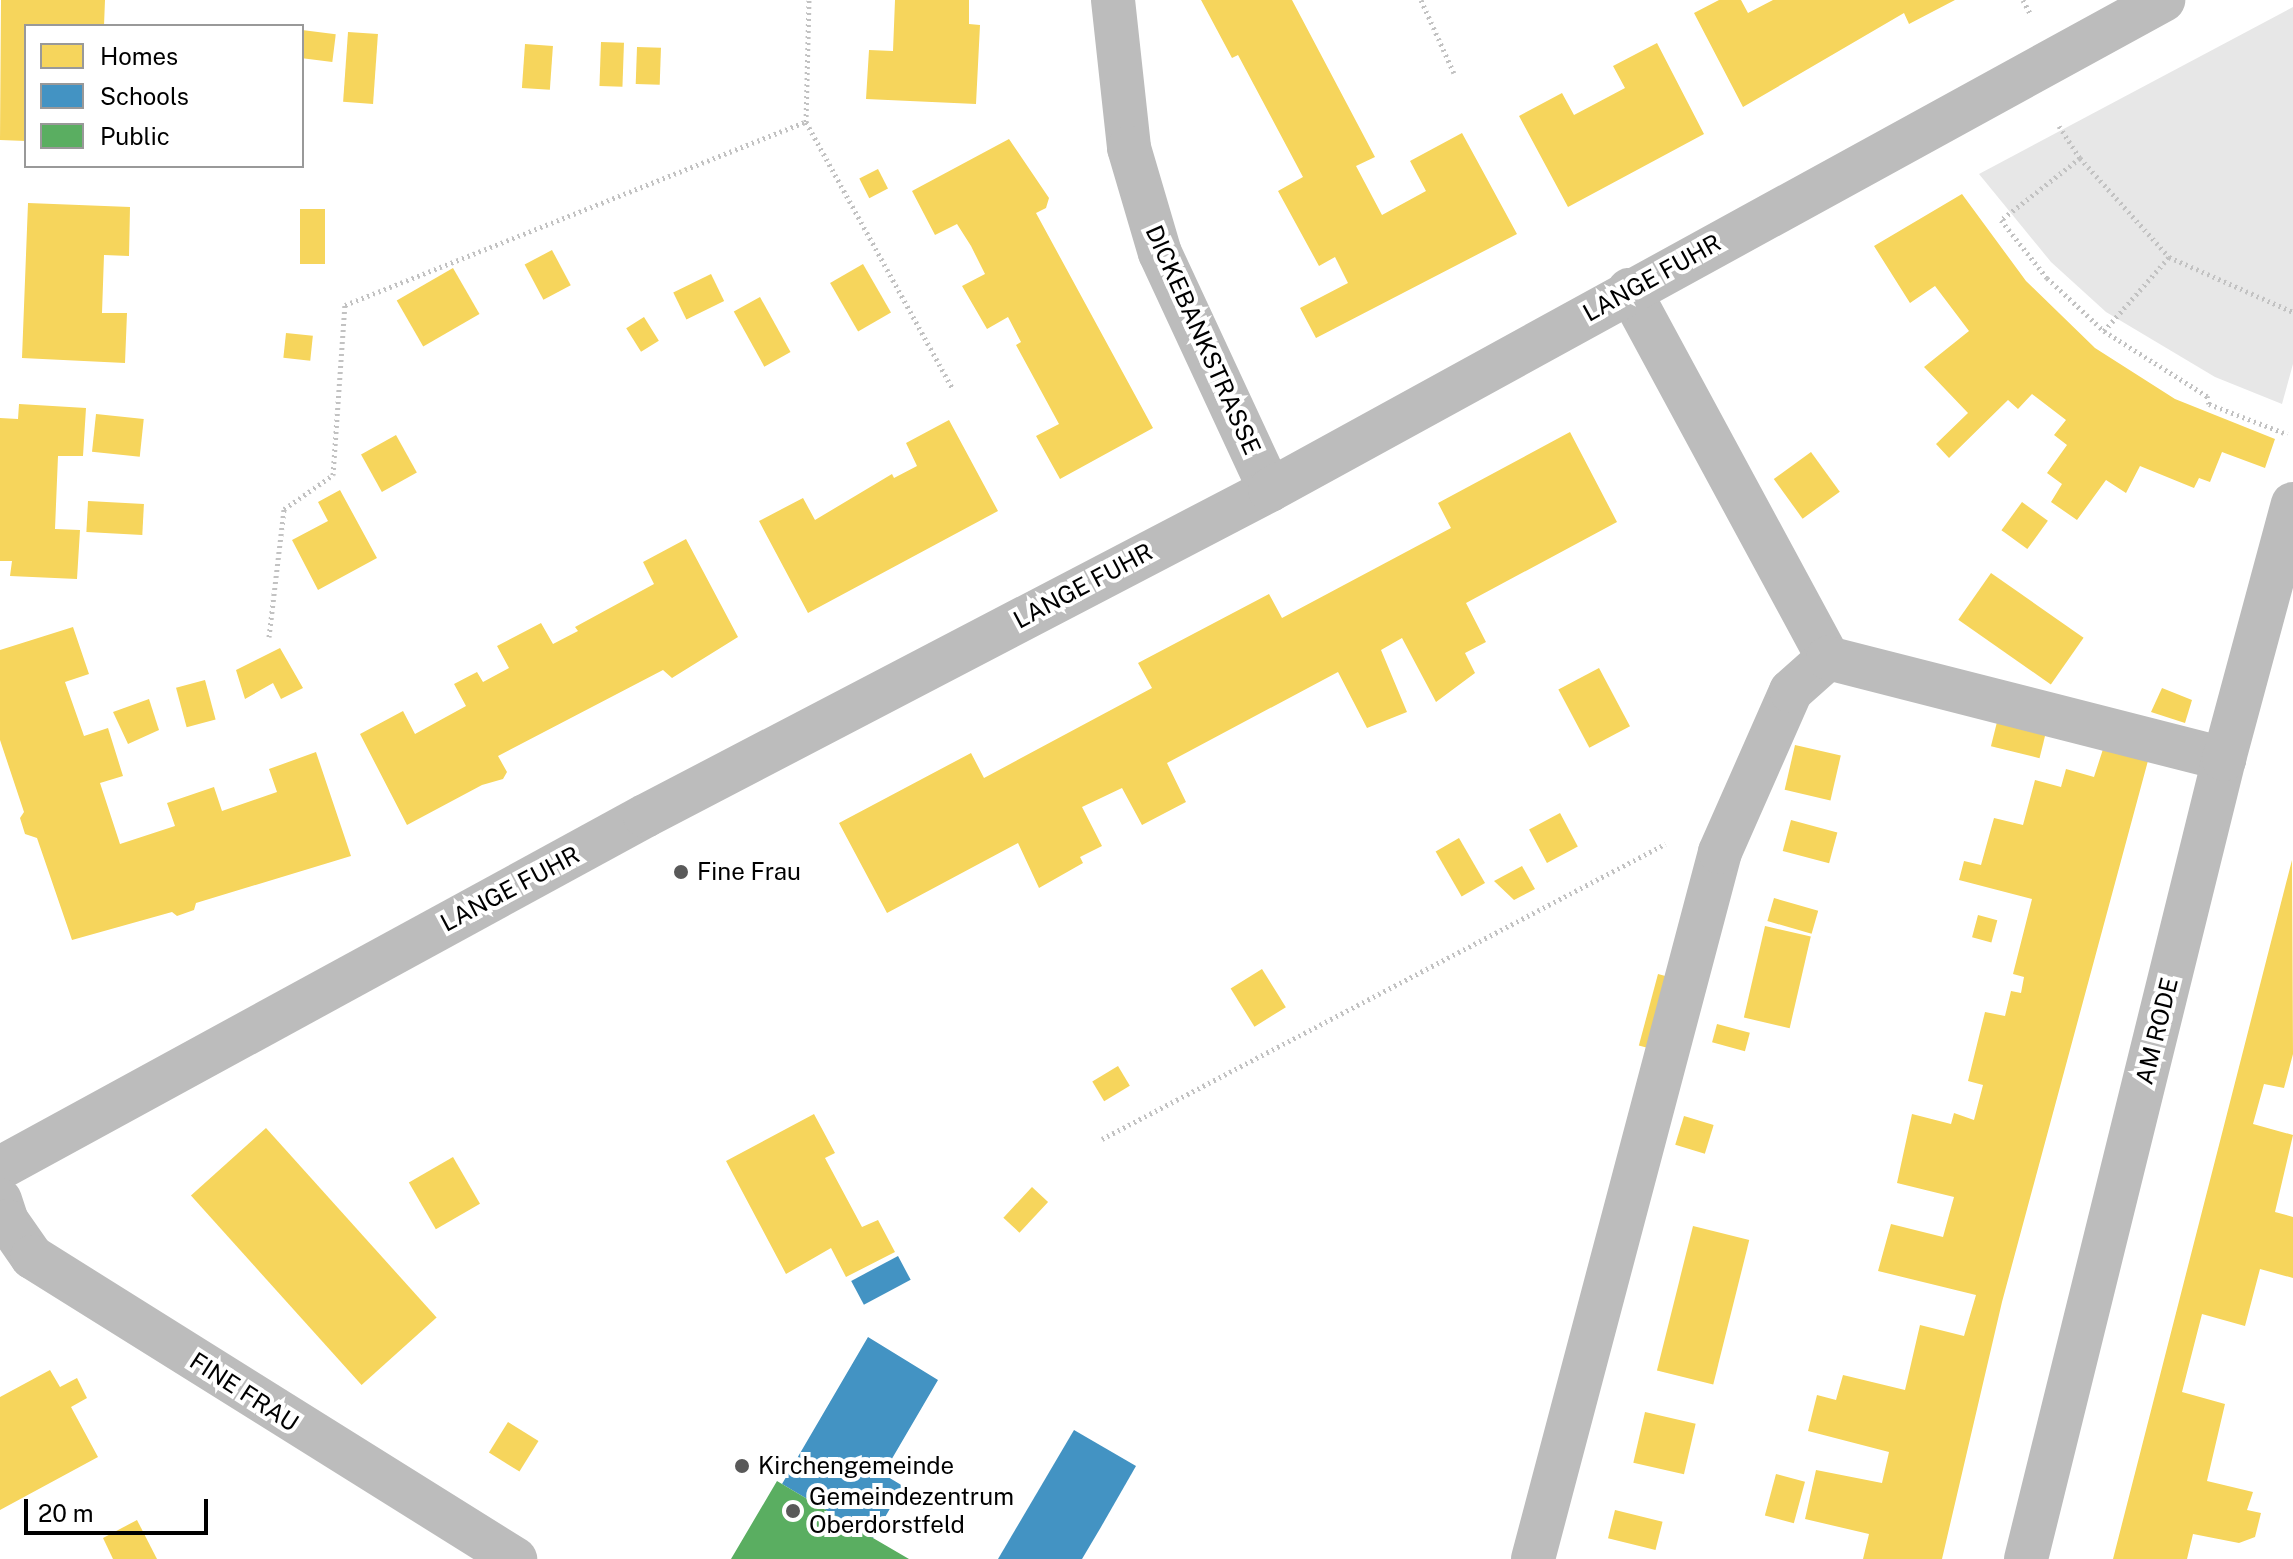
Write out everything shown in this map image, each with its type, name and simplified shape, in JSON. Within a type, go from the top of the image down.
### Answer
[{"type":"street","name":"DICKEBANKSTRASSE","points":[[1113,0],[1129,148],[1160,253],[1270,490]]},
{"type":"street","name":"LANGE FUHR","points":[[0,1168],[631,823],[1270,490],[1629,290],[2163,0]]},
{"type":"street","points":[[1629,290],[1828,658],[2224,759]]},
{"type":"street","name":"AM RODE","points":[[2026,1559],[2224,759],[2293,504]]},
{"type":"street","points":[[1533,1559],[1720,852],[1791,691],[1828,658]]},
{"type":"street","name":"FINE FRAU","points":[[0,1200],[7,1221],[32,1257],[515,1559]]},
{"type":"path","points":[[809,0],[806,122],[953,389]]},
{"type":"path","points":[[1421,0],[1454,73]]},
{"type":"path","points":[[269,637],[284,509],[333,475],[345,305],[806,122]]},
{"type":"path","points":[[2059,126],[2080,158],[2169,257],[2293,312]]},
{"type":"path","points":[[2080,158],[2001,220],[2047,278],[2104,331],[2207,396],[2209,404],[2287,434]]},
{"type":"path","points":[[2104,331],[2169,257]]},
{"type":"path","points":[[1102,1139],[1741,804]]},
{"type":"shaded area","points":[[2293,7],[2293,364],[2282,404],[2215,377],[2106,312],[2051,262],[1979,174]]},
{"type":"building: Homes","points":[[1,0],[105,0],[104,24],[24,24],[24,141],[0,140]]},
{"type":"building: Homes","points":[[895,0],[969,0],[969,24],[980,25],[976,104],[866,99],[869,50],[893,51]]},
{"type":"building: Homes","points":[[1201,0],[1292,0],[1375,157],[1356,166],[1382,215],[1426,191],[1410,161],[1462,133],[1517,234],[1316,338],[1300,308],[1348,283],[1335,257],[1319,266],[1278,191],[1303,177],[1238,55],[1232,58]]},
{"type":"building: Homes","points":[[1719,0],[1741,0],[1748,13],[1773,0],[1955,0],[1909,24],[1904,13],[1743,107],[1694,13]]},
{"type":"building: Homes","points":[[304,30],[336,34],[332,62],[304,58]]},
{"type":"building: Homes","points":[[348,32],[378,34],[373,104],[343,102]]},
{"type":"building: Homes","points":[[601,42],[624,43],[622,87],[599,86]]},
{"type":"building: Homes","points":[[1657,43],[1704,134],[1568,207],[1519,116],[1562,93],[1574,115],[1625,88],[1613,66]]},
{"type":"building: Homes","points":[[525,44],[553,46],[550,90],[522,88]]},
{"type":"building: Homes","points":[[637,47],[661,48],[660,85],[636,84]]},
{"type":"building: Homes","points":[[1009,139],[1049,198],[1046,208],[1036,213],[1153,428],[1060,479],[1036,436],[1059,424],[1016,345],[1021,342],[1008,317],[987,329],[962,286],[985,274],[971,246],[957,224],[935,235],[912,191]]},
{"type":"building: Homes","points":[[878,169],[888,189],[869,198],[859,179]]},
{"type":"building: Homes","points":[[1962,194],[2026,281],[2095,348],[2175,399],[2275,439],[2265,468],[2222,452],[2210,482],[2199,478],[2194,488],[2140,466],[2126,493],[2106,480],[2077,520],[2051,502],[2062,484],[2047,473],[2067,445],[2054,435],[2066,420],[2032,394],[2018,409],[2008,400],[1949,458],[1936,444],[1968,413],[1924,367],[1969,331],[1935,286],[1910,303],[1874,246]]},
{"type":"building: Homes","points":[[28,203],[130,207],[129,256],[104,255],[102,313],[127,313],[125,363],[22,358]]},
{"type":"building: Homes","points":[[300,209],[325,209],[325,264],[300,264]]},
{"type":"building: Homes","points":[[552,250],[571,285],[543,300],[525,265]]},
{"type":"building: Homes","points":[[863,264],[891,312],[858,331],[830,283]]},
{"type":"building: Homes","points":[[453,268],[480,314],[423,346],[397,300]]},
{"type":"building: Homes","points":[[711,274],[724,301],[686,319],[673,292]]},
{"type":"building: Homes","points":[[760,297],[791,352],[764,367],[734,312]]},
{"type":"building: Homes","points":[[644,317],[659,341],[641,352],[626,328]]},
{"type":"building: Homes","points":[[286,333],[313,336],[310,361],[283,358]]},
{"type":"building: Homes","points":[[19,404],[86,408],[83,456],[58,456],[55,529],[80,530],[77,579],[10,576],[12,561],[0,561],[0,418],[18,419]]},
{"type":"building: Homes","points":[[96,414],[144,419],[140,457],[92,452]]},
{"type":"building: Homes","points":[[949,420],[998,511],[808,613],[759,521],[803,498],[815,520],[892,474],[894,478],[917,466],[906,443]]},
{"type":"building: Homes","points":[[1570,432],[1617,522],[1466,603],[1486,642],[1465,653],[1475,673],[1436,702],[1402,638],[1381,650],[1407,712],[1367,728],[1338,672],[1167,763],[1186,802],[1142,825],[1122,788],[1082,807],[1102,846],[1080,857],[1083,863],[1039,888],[1018,843],[887,913],[839,823],[971,753],[984,778],[1152,688],[1138,663],[1269,594],[1282,618],[1451,528],[1438,503]]},
{"type":"building: Homes","points":[[396,435],[417,473],[382,492],[361,454]]},
{"type":"building: Homes","points":[[1811,452],[1840,492],[1803,519],[1774,479]]},
{"type":"building: Homes","points":[[340,490],[377,558],[318,590],[292,540],[328,521],[318,502]]},
{"type":"building: Homes","points":[[88,501],[144,504],[142,535],[86,532]]},
{"type":"building: Homes","points":[[2022,502],[2048,521],[2027,549],[2001,530]]},
{"type":"building: Homes","points":[[686,539],[738,637],[672,678],[663,670],[498,756],[507,772],[503,779],[482,785],[407,825],[360,734],[403,711],[415,734],[466,706],[454,684],[477,672],[483,682],[509,668],[497,646],[541,623],[553,644],[578,631],[575,627],[654,584],[643,562]]},
{"type":"building: Homes","points":[[1991,573],[2084,638],[2051,685],[1958,620]]},
{"type":"building: Homes","points":[[73,627],[89,674],[65,682],[84,736],[108,728],[123,776],[100,783],[120,844],[175,826],[167,803],[214,787],[222,811],[277,792],[269,769],[316,752],[351,856],[196,903],[194,910],[177,916],[172,912],[72,940],[37,838],[25,834],[20,818],[24,812],[0,740],[0,650]]},
{"type":"building: Homes","points":[[280,648],[303,688],[281,699],[273,683],[245,699],[236,670]]},
{"type":"building: Homes","points":[[1599,668],[1630,726],[1589,748],[1558,690]]},
{"type":"building: Homes","points":[[205,680],[216,720],[187,727],[176,688]]},
{"type":"building: Homes","points":[[2162,688],[2192,700],[2185,723],[2151,712]]},
{"type":"building: Homes","points":[[149,699],[159,730],[128,744],[113,712]]},
{"type":"building: Homes","points":[[1998,718],[2047,730],[2039,758],[1991,746]]},
{"type":"building: Homes","points":[[1795,745],[1841,756],[1830,800],[1785,790]]},
{"type":"building: Homes","points":[[2104,746],[2149,757],[2002,1302],[1942,1559],[1863,1559],[1869,1534],[1805,1519],[1816,1470],[1882,1483],[1889,1452],[1808,1431],[1817,1395],[1836,1400],[1843,1375],[1905,1390],[1920,1325],[1964,1336],[1976,1295],[1878,1271],[1891,1224],[1943,1237],[1954,1197],[1897,1183],[1912,1114],[1951,1124],[1954,1113],[1974,1120],[1983,1085],[1968,1081],[1985,1012],[2005,1016],[2011,991],[2021,993],[2024,977],[2013,974],[2032,899],[1959,880],[1964,861],[1981,865],[1994,818],[2023,825],[2035,780],[2061,787],[2066,769],[2094,777]]},
{"type":"building: Homes","points":[[1560,813],[1578,847],[1547,863],[1529,829]]},
{"type":"building: Homes","points":[[1791,820],[1837,832],[1829,863],[1783,851]]},
{"type":"building: Homes","points":[[1459,838],[1485,883],[1462,897],[1436,851]]},
{"type":"building: Homes","points":[[2292,860],[2293,1054],[2284,1088],[2264,1084],[2253,1124],[2293,1135],[2275,1212],[2293,1217],[2293,1278],[2260,1269],[2245,1326],[2202,1314],[2182,1392],[2225,1404],[2207,1481],[2253,1492],[2247,1510],[2261,1513],[2255,1537],[2239,1543],[2193,1534],[2187,1559],[2113,1559]]},
{"type":"building: Homes","points":[[1522,866],[1535,889],[1514,900],[1494,881]]},
{"type":"building: Homes","points":[[1774,898],[1818,911],[1812,934],[1767,921]]},
{"type":"building: Homes","points":[[1978,915],[1997,920],[1991,942],[1972,937]]},
{"type":"building: Homes","points":[[1765,926],[1811,937],[1790,1028],[1744,1018]]},
{"type":"building: Homes","points":[[1262,969],[1286,1007],[1254,1027],[1231,989]]},
{"type":"building: Homes","points":[[1658,974],[1677,979],[1658,1051],[1639,1045]]},
{"type":"building: Homes","points":[[1717,1024],[1750,1033],[1745,1051],[1712,1042]]},
{"type":"building: Homes","points":[[1118,1066],[1130,1086],[1104,1101],[1092,1081]]},
{"type":"building: Homes","points":[[814,1114],[835,1153],[825,1158],[862,1227],[878,1220],[895,1252],[846,1277],[831,1248],[786,1274],[726,1161]]},
{"type":"building: Homes","points":[[1684,1116],[1714,1125],[1705,1154],[1675,1145]]},
{"type":"building: Homes","points":[[266,1128],[437,1318],[362,1385],[191,1196]]},
{"type":"building: Homes","points":[[453,1157],[480,1204],[436,1229],[409,1182]]},
{"type":"building: Homes","points":[[1032,1187],[1048,1202],[1019,1233],[1003,1218]]},
{"type":"building: Homes","points":[[1693,1226],[1749,1240],[1713,1385],[1657,1371]]},
{"type":"building: Homes","points":[[50,1370],[60,1387],[77,1378],[87,1398],[71,1407],[98,1457],[0,1510],[0,1397]]},
{"type":"building: Homes","points":[[1645,1412],[1696,1424],[1684,1474],[1633,1463]]},
{"type":"building: Homes","points":[[508,1422],[539,1441],[519,1472],[489,1453]]},
{"type":"building: Homes","points":[[1776,1474],[1805,1482],[1794,1523],[1765,1516]]},
{"type":"building: Homes","points":[[1615,1510],[1663,1522],[1656,1550],[1608,1538]]},
{"type":"building: Homes","points":[[137,1520],[157,1559],[113,1559],[103,1538]]},
{"type":"building: Schools","points":[[898,1256],[911,1280],[864,1305],[851,1281]]},
{"type":"building: Schools","points":[[868,1337],[938,1380],[883,1474],[903,1486],[873,1538],[782,1484]]},
{"type":"building: Schools","points":[[1074,1430],[1136,1466],[1101,1527],[1082,1559],[998,1559]]},
{"type":"building: Public","name":"Gemeindezentrum Oberdorstfeld","points":[[777,1481],[873,1538],[909,1559],[731,1559]]},
{"type":"place","name":"Fine Frau","points":[[681,872]]},
{"type":"place","name":"Kirchengemeinde","points":[[742,1466]]},
{"type":"place","name":"Gemeindezentrum Oberdorstfeld","points":[[793,1511]]}]
